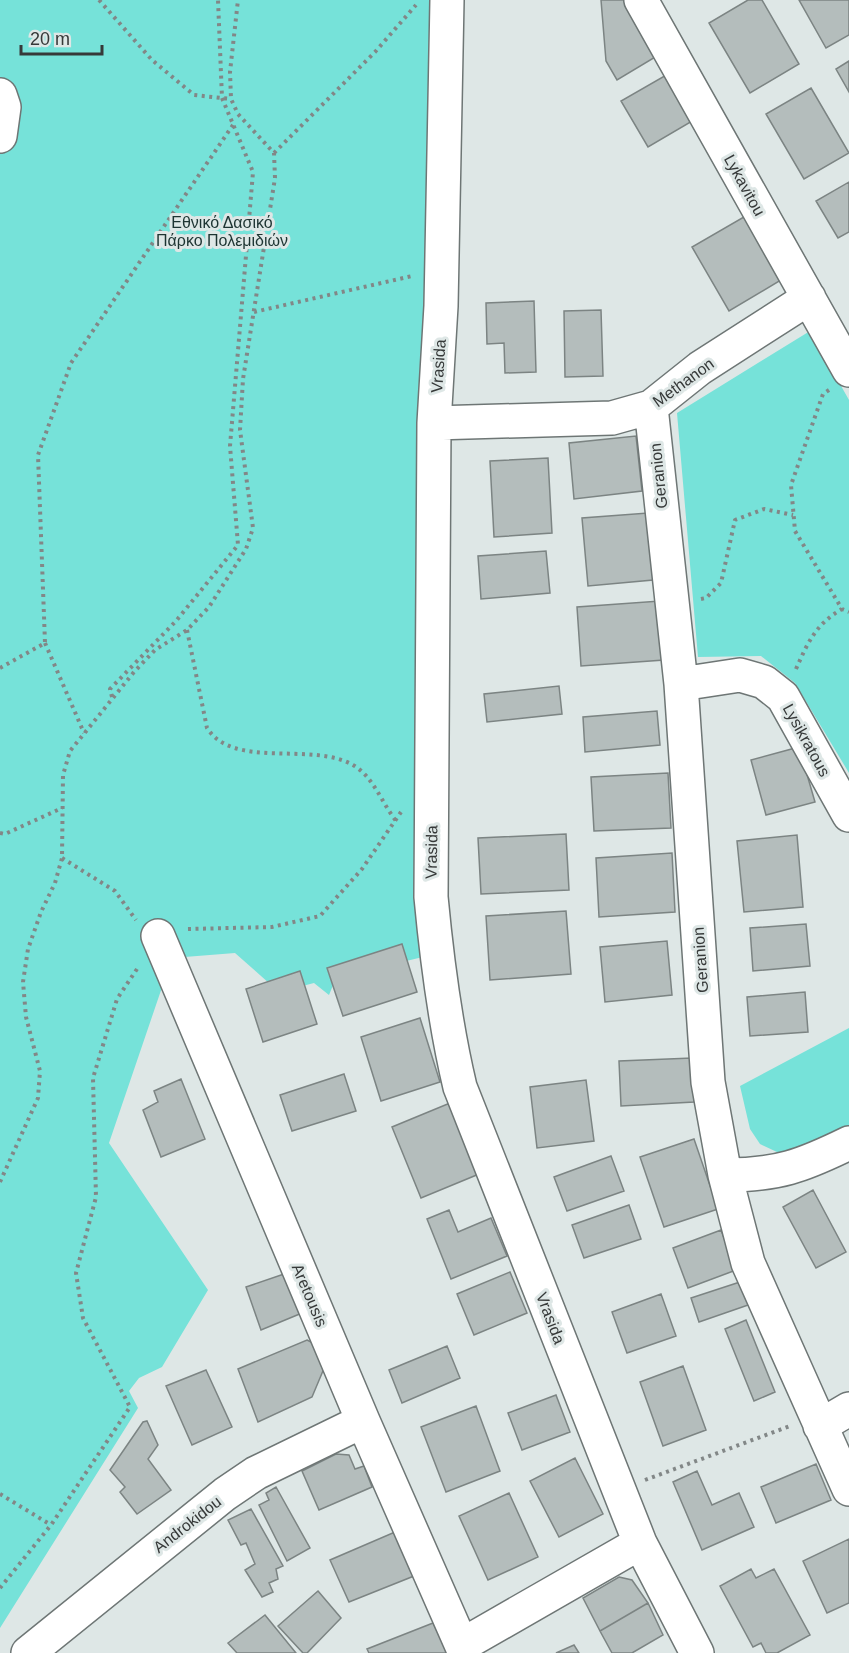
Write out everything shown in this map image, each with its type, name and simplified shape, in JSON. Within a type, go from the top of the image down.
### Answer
[{"type":"street","name":"Vrasida","points":[[447,0],[441,306],[434,423],[431,897],[449,1041],[460,1087],[640,1543],[697,1653]]},
{"type":"street","name":"Lykavitou","points":[[641,0],[809,298],[841,379]]},
{"type":"street","points":[[0,95],[4,107],[0,136]]},
{"type":"street","name":"Methanon","points":[[434,423],[612,418],[651,407],[700,368],[809,298]]},
{"type":"street","name":"Geranion","points":[[651,407],[681,684],[708,1082],[725,1175],[748,1263],[849,1489]]},
{"type":"street","name":"Lysikratous","points":[[681,684],[740,675],[764,682],[783,698],[849,815]]},
{"type":"street","name":"Aretousis","points":[[159,936],[363,1421],[463,1649]]},
{"type":"street","points":[[725,1175],[765,1175],[806,1165],[849,1143]]},
{"type":"street","points":[[818,1421],[849,1409]]},
{"type":"street","name":"Androkidou","points":[[28,1653],[225,1494],[256,1473],[363,1421]]},
{"type":"street","points":[[463,1649],[640,1543]]},
{"type":"path","points":[[99,0],[152,60],[194,95],[231,99]]},
{"type":"path","points":[[112,698],[110,689],[176,621],[238,545],[230,446],[252,172],[222,98],[219,0]]},
{"type":"path","points":[[0,1182],[38,1098],[40,1071],[26,1017],[23,982],[28,949],[41,912],[55,883],[62,858],[63,775],[70,751],[112,698],[155,650],[187,630],[209,607],[246,549],[253,528],[240,430],[243,379],[275,178],[274,153],[238,114],[231,99],[230,72],[238,0]]},
{"type":"path","points":[[274,153],[375,52],[421,0]]},
{"type":"path","points":[[84,733],[45,643],[38,454],[72,363],[233,125]]},
{"type":"path","points":[[254,312],[416,276]]},
{"type":"path","points":[[841,379],[824,394],[791,485],[795,531],[842,609],[849,612]]},
{"type":"path","points":[[672,601],[706,598],[722,583],[735,520],[764,509],[793,515]]},
{"type":"path","points":[[783,698],[807,645],[824,619],[842,609]]},
{"type":"path","points":[[187,630],[207,728],[215,740],[232,747],[268,753],[333,755],[363,771],[396,821]]},
{"type":"path","points":[[0,668],[45,643]]},
{"type":"path","points":[[0,833],[5,834],[62,808]]},
{"type":"path","points":[[62,858],[115,891],[145,931],[159,936],[188,929],[272,927],[320,916],[362,869],[401,811]]},
{"type":"path","points":[[0,1588],[51,1525],[130,1407],[83,1318],[76,1273],[96,1197],[93,1078],[117,999],[159,936]]},
{"type":"path","points":[[619,1490],[818,1421]]},
{"type":"path","points":[[0,1494],[51,1525]]},
{"type":"green space","name":"Εθνικό Δασικό Πάρκο Πολεμιδιών","points":[[0,0],[444,0],[433,824],[415,867],[431,955],[336,978],[329,995],[314,983],[279,992],[235,953],[172,958],[109,1143],[208,1290],[162,1367],[139,1378],[129,1391],[138,1408],[0,1628]]},
{"type":"green space","points":[[810,331],[849,400],[849,773],[795,683],[761,656],[698,657],[677,413]]},
{"type":"green space","points":[[849,1028],[849,1128],[800,1152],[777,1152],[760,1144],[750,1129],[740,1086]]},
{"type":"building","points":[[601,0],[625,0],[657,56],[617,80],[606,61]]},
{"type":"building","points":[[748,0],[762,0],[799,64],[750,93],[709,23]]},
{"type":"building","points":[[799,0],[849,0],[849,35],[826,48]]},
{"type":"building","points":[[849,61],[849,92],[836,69]]},
{"type":"building","points":[[668,74],[694,120],[648,147],[621,101]]},
{"type":"building","points":[[811,88],[849,153],[804,179],[766,114]]},
{"type":"building","points":[[849,182],[849,232],[838,238],[816,201]]},
{"type":"building","points":[[749,214],[786,277],[729,311],[692,247]]},
{"type":"building","points":[[534,301],[536,372],[505,373],[504,343],[487,344],[486,303]]},
{"type":"building","points":[[601,310],[603,376],[565,377],[564,311]]},
{"type":"building","points":[[636,436],[642,491],[574,499],[569,443]]},
{"type":"building","points":[[548,458],[552,533],[494,537],[490,461]]},
{"type":"building","points":[[648,513],[653,580],[588,586],[582,518]]},
{"type":"building","points":[[546,551],[550,593],[481,599],[478,556]]},
{"type":"building","points":[[660,601],[664,660],[581,666],[577,607]]},
{"type":"building","points":[[559,686],[562,714],[487,722],[484,694]]},
{"type":"building","points":[[657,711],[660,745],[585,752],[583,717]]},
{"type":"building","points":[[799,747],[815,802],[766,815],[751,760]]},
{"type":"building","points":[[668,773],[671,828],[594,831],[591,777]]},
{"type":"building","points":[[566,834],[569,890],[481,894],[478,838]]},
{"type":"building","points":[[797,835],[803,907],[744,912],[737,841]]},
{"type":"building","points":[[672,853],[675,912],[599,917],[596,858]]},
{"type":"building","points":[[566,911],[571,974],[490,980],[486,916]]},
{"type":"building","points":[[806,924],[810,966],[753,971],[750,928]]},
{"type":"building","points":[[667,941],[672,995],[605,1002],[600,947]]},
{"type":"building","points":[[402,944],[417,992],[343,1016],[327,968]]},
{"type":"building","points":[[300,971],[317,1024],[263,1042],[246,989]]},
{"type":"building","points":[[805,992],[808,1032],[750,1036],[747,997]]},
{"type":"building","points":[[420,1018],[440,1082],[381,1101],[361,1037]]},
{"type":"building","points":[[692,1058],[694,1102],[621,1106],[619,1061]]},
{"type":"building","points":[[344,1074],[356,1111],[292,1131],[280,1095]]},
{"type":"building","points":[[181,1079],[205,1139],[161,1157],[143,1110],[158,1102],[154,1091]]},
{"type":"building","points":[[586,1080],[594,1141],[537,1148],[530,1087]]},
{"type":"building","points":[[450,1103],[479,1174],[421,1198],[392,1127]]},
{"type":"building","points":[[694,1139],[718,1209],[664,1227],[640,1157]]},
{"type":"building","points":[[611,1156],[624,1191],[567,1211],[554,1177]]},
{"type":"building","points":[[813,1190],[846,1252],[816,1268],[783,1207]]},
{"type":"building","points":[[629,1205],[641,1239],[584,1258],[572,1225]]},
{"type":"building","points":[[449,1210],[458,1232],[491,1218],[507,1256],[451,1279],[427,1219]]},
{"type":"building","points":[[721,1230],[736,1270],[688,1288],[673,1248]]},
{"type":"building","points":[[510,1272],[527,1313],[474,1335],[457,1294]]},
{"type":"building","points":[[287,1273],[302,1313],[261,1330],[246,1287]]},
{"type":"building","points":[[743,1281],[751,1304],[699,1322],[691,1298]]},
{"type":"building","points":[[661,1294],[676,1336],[627,1353],[612,1312]]},
{"type":"building","points":[[746,1320],[775,1392],[754,1401],[725,1329]]},
{"type":"building","points":[[307,1340],[317,1345],[325,1366],[312,1397],[258,1422],[238,1369]]},
{"type":"building","points":[[447,1346],[460,1378],[402,1403],[389,1370]]},
{"type":"building","points":[[683,1366],[706,1430],[663,1446],[640,1382]]},
{"type":"building","points":[[206,1370],[232,1427],[192,1445],[166,1386]]},
{"type":"building","points":[[556,1395],[570,1432],[522,1450],[508,1413]]},
{"type":"building","points":[[476,1406],[500,1471],[446,1492],[421,1427]]},
{"type":"building","points":[[147,1421],[158,1445],[148,1459],[171,1490],[137,1514],[120,1492],[125,1487],[110,1470],[143,1422]]},
{"type":"building","points":[[336,1454],[349,1455],[355,1469],[364,1466],[372,1487],[319,1510],[302,1471]]},
{"type":"building","points":[[575,1458],[603,1514],[559,1537],[530,1481]]},
{"type":"building","points":[[816,1464],[831,1500],[776,1523],[761,1487]]},
{"type":"building","points":[[697,1471],[712,1505],[739,1493],[754,1527],[702,1550],[673,1482]]},
{"type":"building","points":[[276,1487],[310,1548],[287,1561],[259,1505],[269,1500],[266,1493]]},
{"type":"building","points":[[509,1493],[538,1557],[488,1580],[459,1516]]},
{"type":"building","points":[[251,1509],[283,1566],[276,1569],[278,1579],[269,1583],[273,1592],[262,1597],[245,1570],[255,1564],[246,1543],[241,1545],[228,1520]]},
{"type":"building","points":[[395,1532],[414,1576],[349,1602],[330,1560]]},
{"type":"building","points":[[849,1539],[849,1603],[827,1613],[803,1561]]},
{"type":"building","points":[[751,1569],[756,1578],[774,1569],[810,1635],[777,1653],[766,1653],[761,1643],[753,1647],[720,1586]]},
{"type":"building","points":[[619,1577],[632,1580],[648,1603],[600,1631],[583,1598]]},
{"type":"building","points":[[318,1591],[341,1618],[307,1653],[303,1653],[278,1626]]},
{"type":"building","points":[[648,1603],[663,1635],[632,1653],[612,1653],[600,1631]]},
{"type":"building","points":[[265,1615],[296,1653],[237,1653],[228,1643]]},
{"type":"building","points":[[433,1623],[448,1653],[369,1653],[367,1649]]},
{"type":"building","points":[[574,1645],[579,1653],[556,1653]]}]
